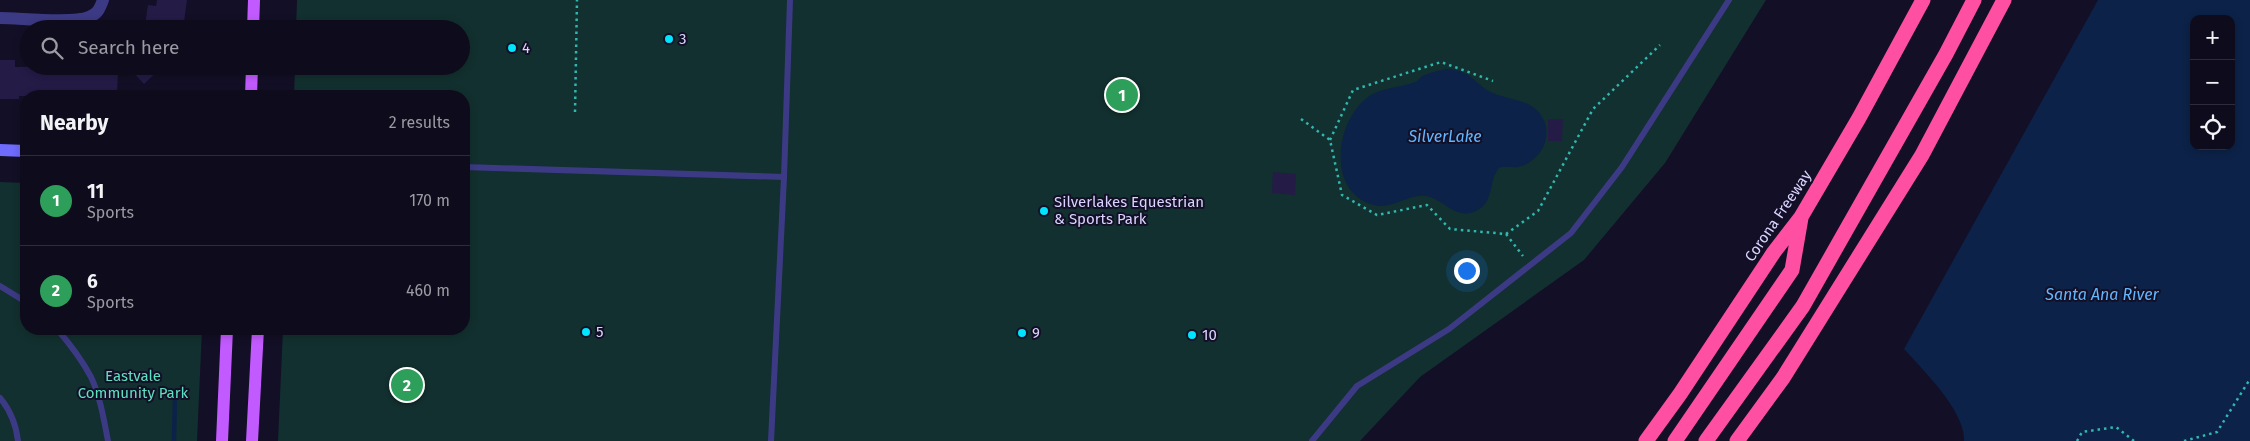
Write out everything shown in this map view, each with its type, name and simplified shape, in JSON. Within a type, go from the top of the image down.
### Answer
[{"type":"highway","name":"Corona Freeway","points":[[1646,441],[1680,394],[1774,252],[1801,217],[1859,118],[1923,0]]},
{"type":"highway","points":[[1706,441],[1803,306],[1946,54],[1974,0]]},
{"type":"highway","points":[[1737,441],[1783,378],[1922,155],[2004,0]]},
{"type":"highway","points":[[1675,441],[1792,270],[1801,217]]},
{"type":"main road","points":[[253,20],[254,0]]},
{"type":"main road","points":[[251,90],[252,75]]},
{"type":"main road","points":[[222,441],[227,335]]},
{"type":"main road","points":[[252,441],[258,335]]},
{"type":"street","points":[[0,18],[72,20],[88,18],[101,5]]},
{"type":"street","points":[[0,150],[20,151]]},
{"type":"lane","points":[[771,441],[784,177],[790,0]]},
{"type":"lane","points":[[1312,441],[1357,386],[1449,329],[1571,233],[1622,167],[1729,0]]},
{"type":"lane","points":[[470,167],[784,177]]},
{"type":"lane","points":[[0,286],[20,298]]},
{"type":"lane","points":[[61,335],[91,377],[108,441]]},
{"type":"lane","points":[[0,398],[8,407],[14,420],[18,441]]},
{"type":"path","points":[[575,112],[577,0]]},
{"type":"path","points":[[1493,81],[1441,62],[1353,90],[1330,140],[1342,194],[1377,215],[1427,205],[1450,229],[1506,234],[1538,211],[1593,109],[1660,45]]},
{"type":"path","points":[[1301,119],[1330,140]]},
{"type":"path","points":[[1506,234],[1530,265]]},
{"type":"path","points":[[2184,441],[2217,432],[2250,379]]},
{"type":"path","points":[[2077,441],[2082,432],[2116,428],[2134,441]]},
{"type":"green space","name":"Silverlakes Equestrian & Sports Park","points":[[297,0],[1766,0],[1665,163],[1584,260],[1420,377],[1360,441],[278,441],[283,335],[470,335],[470,90],[294,90],[295,75],[470,75],[470,20],[296,20]]},
{"type":"green space","name":"Eastvale Community Park","points":[[0,182],[20,183],[20,335],[202,335],[197,441],[0,441]]},
{"type":"water","name":"Santa Ana River","points":[[2098,0],[2250,0],[2250,441],[1964,441],[1963,430],[1958,417],[1932,380],[1904,349]]},
{"type":"water","name":"SilverLake","points":[[1446,69],[1462,72],[1493,93],[1530,105],[1538,112],[1544,120],[1546,128],[1544,146],[1539,154],[1522,166],[1499,168],[1493,179],[1487,201],[1478,210],[1470,213],[1457,212],[1439,201],[1426,196],[1413,197],[1394,204],[1381,206],[1359,198],[1348,186],[1342,172],[1341,156],[1348,122],[1357,108],[1373,94],[1385,89],[1416,82],[1426,74]]},
{"type":"building","points":[[157,0],[187,0],[184,20],[146,20],[148,5],[156,6]]},
{"type":"building","points":[[0,60],[15,60],[15,67],[20,67],[20,75],[118,75],[117,90],[20,90],[19,99],[0,99]]},
{"type":"building","points":[[136,75],[154,75],[144,84]]},
{"type":"building","points":[[1548,119],[1563,119],[1562,141],[1548,141]]},
{"type":"building","points":[[1273,172],[1296,174],[1295,195],[1272,193]]},
{"type":"waterway","points":[[174,441],[175,394]]},
{"type":"place","name":"3","points":[[669,39]]},
{"type":"place","name":"4","points":[[512,48]]},
{"type":"place","name":"11","points":[[1122,95]]},
{"type":"place","name":"Silverlakes Equestrian & Sports Park","points":[[1044,211]]},
{"type":"place","name":"5","points":[[586,332]]},
{"type":"place","name":"9","points":[[1022,333]]},
{"type":"place","name":"10","points":[[1192,335]]},
{"type":"place","name":"6","points":[[407,385]]}]
